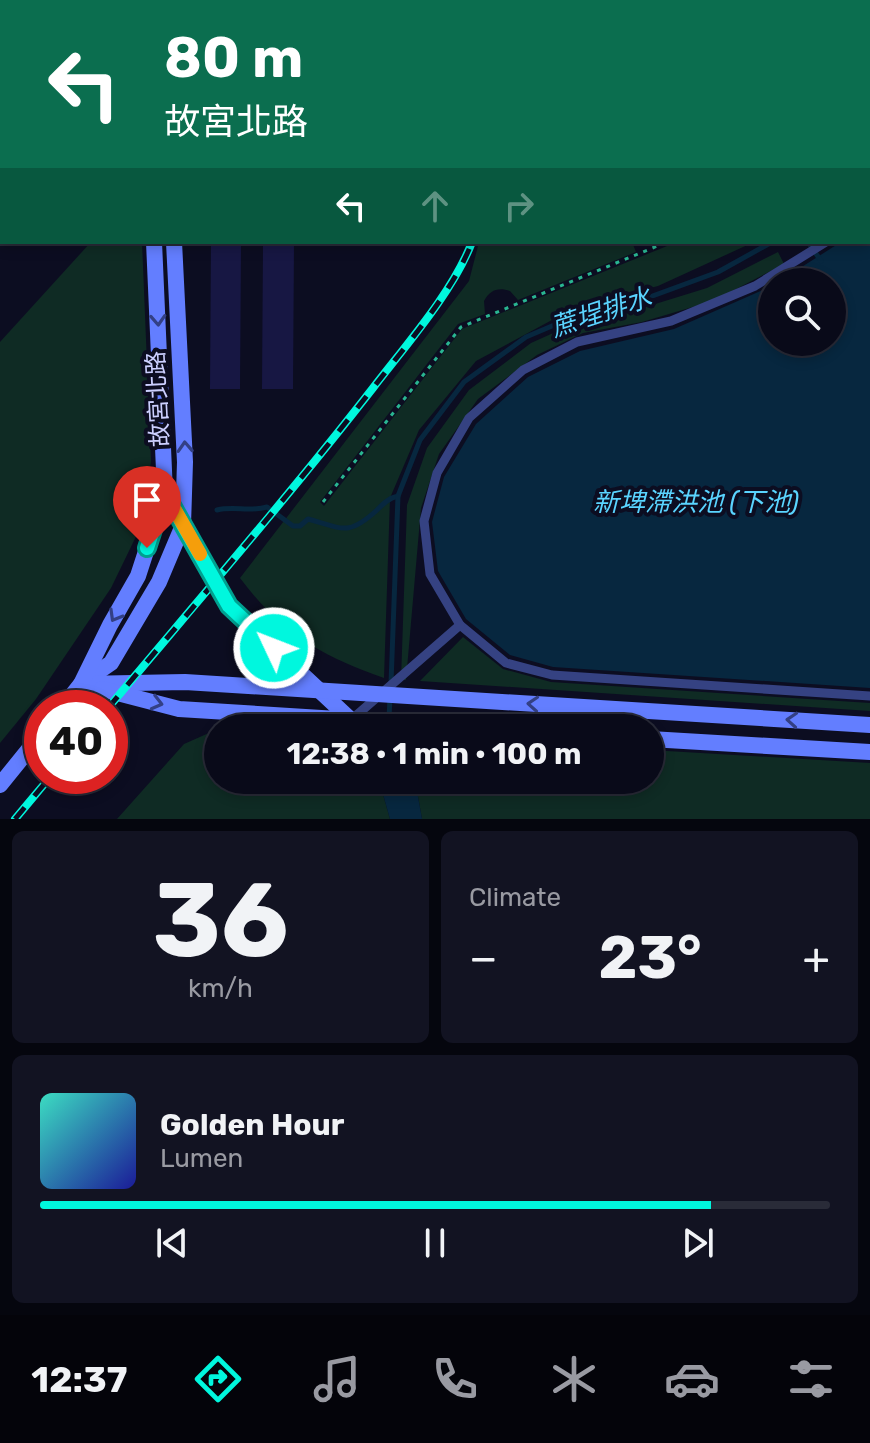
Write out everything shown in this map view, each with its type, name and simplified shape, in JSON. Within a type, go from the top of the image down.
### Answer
[{"type":"street","name":"故宮北路","points":[[81,684],[138,576],[165,493],[154,244]]},
{"type":"street","name":"故宮北路","points":[[81,684],[111,663],[159,582],[183,525],[185,462],[174,244]]},
{"type":"street","points":[[165,493],[229,606],[345,714]]},
{"type":"street","points":[[81,684],[185,682],[870,725]]},
{"type":"street","points":[[76,690],[81,684]]},
{"type":"street","points":[[81,684],[179,709],[257,714]]},
{"type":"street","points":[[664,740],[870,752]]},
{"type":"street","points":[[0,785],[24,755]]},
{"type":"lane","points":[[823,244],[755,286],[671,321],[577,342],[523,370],[469,418],[437,473],[424,521],[430,574],[460,625],[506,663],[552,675],[870,696]]},
{"type":"lane","points":[[358,714],[460,625]]},
{"type":"path","points":[[323,502],[461,327],[662,244]]},
{"type":"green space","points":[[89,244],[142,244],[151,461],[144,520],[111,588],[42,690],[24,690],[24,714],[0,743],[0,342]]},
{"type":"green space","points":[[478,244],[633,244],[636,252],[518,300],[510,291],[502,289],[489,294],[484,301],[485,314],[458,324],[320,502],[324,506],[462,329],[672,244],[750,244],[658,286],[576,307],[476,361],[419,430],[390,498],[384,678],[341,661],[304,640],[271,614],[240,578],[469,281]]},
{"type":"green space","points":[[778,252],[784,264],[776,268],[758,268],[758,278],[713,301],[642,322],[583,333],[537,355],[478,399],[439,454],[421,508],[406,680],[401,680],[407,505],[427,448],[469,390],[531,343],[580,321],[639,309],[707,288]]},
{"type":"green space","points":[[463,637],[503,669],[551,682],[870,703],[870,711],[420,681]]},
{"type":"green space","points":[[204,735],[204,794],[383,794],[390,819],[117,819],[184,744]]},
{"type":"green space","points":[[664,751],[870,763],[870,819],[422,819],[418,794],[664,794]]},
{"type":"water","name":"新埤滯洪池 (下池)","points":[[838,244],[870,244],[870,688],[553,667],[510,655],[466,619],[438,571],[432,522],[444,477],[476,424],[528,377],[580,351],[674,329],[758,292],[758,356],[846,356],[846,268],[800,268]]},
{"type":"water","points":[[383,794],[418,794],[422,819],[390,819]]},
{"type":"building","points":[[211,244],[241,244],[240,389],[210,389]]},
{"type":"building","points":[[263,244],[294,244],[293,389],[262,389]]},
{"type":"waterway","name":"蔗埕排水","points":[[391,683],[398,496],[420,440],[464,382],[526,337],[585,312],[647,298],[718,272],[768,244]]},
{"type":"waterway","points":[[809,244],[821,261]]},
{"type":"waterway","points":[[217,510],[267,507],[293,526],[300,526],[308,519],[345,528],[359,524],[398,496]]},
{"type":"waterway","name":"蔗埕排水","points":[[389,714],[390,697]]},
{"type":"railway","points":[[123,690],[341,429],[414,336],[453,280],[471,244]]},
{"type":"railway","points":[[15,819],[36,794]]},
{"type":"slow traffic","points":[[175,510],[200,554]]},
{"type":"route","points":[[147,548],[165,493],[229,606],[274,648]]}]
